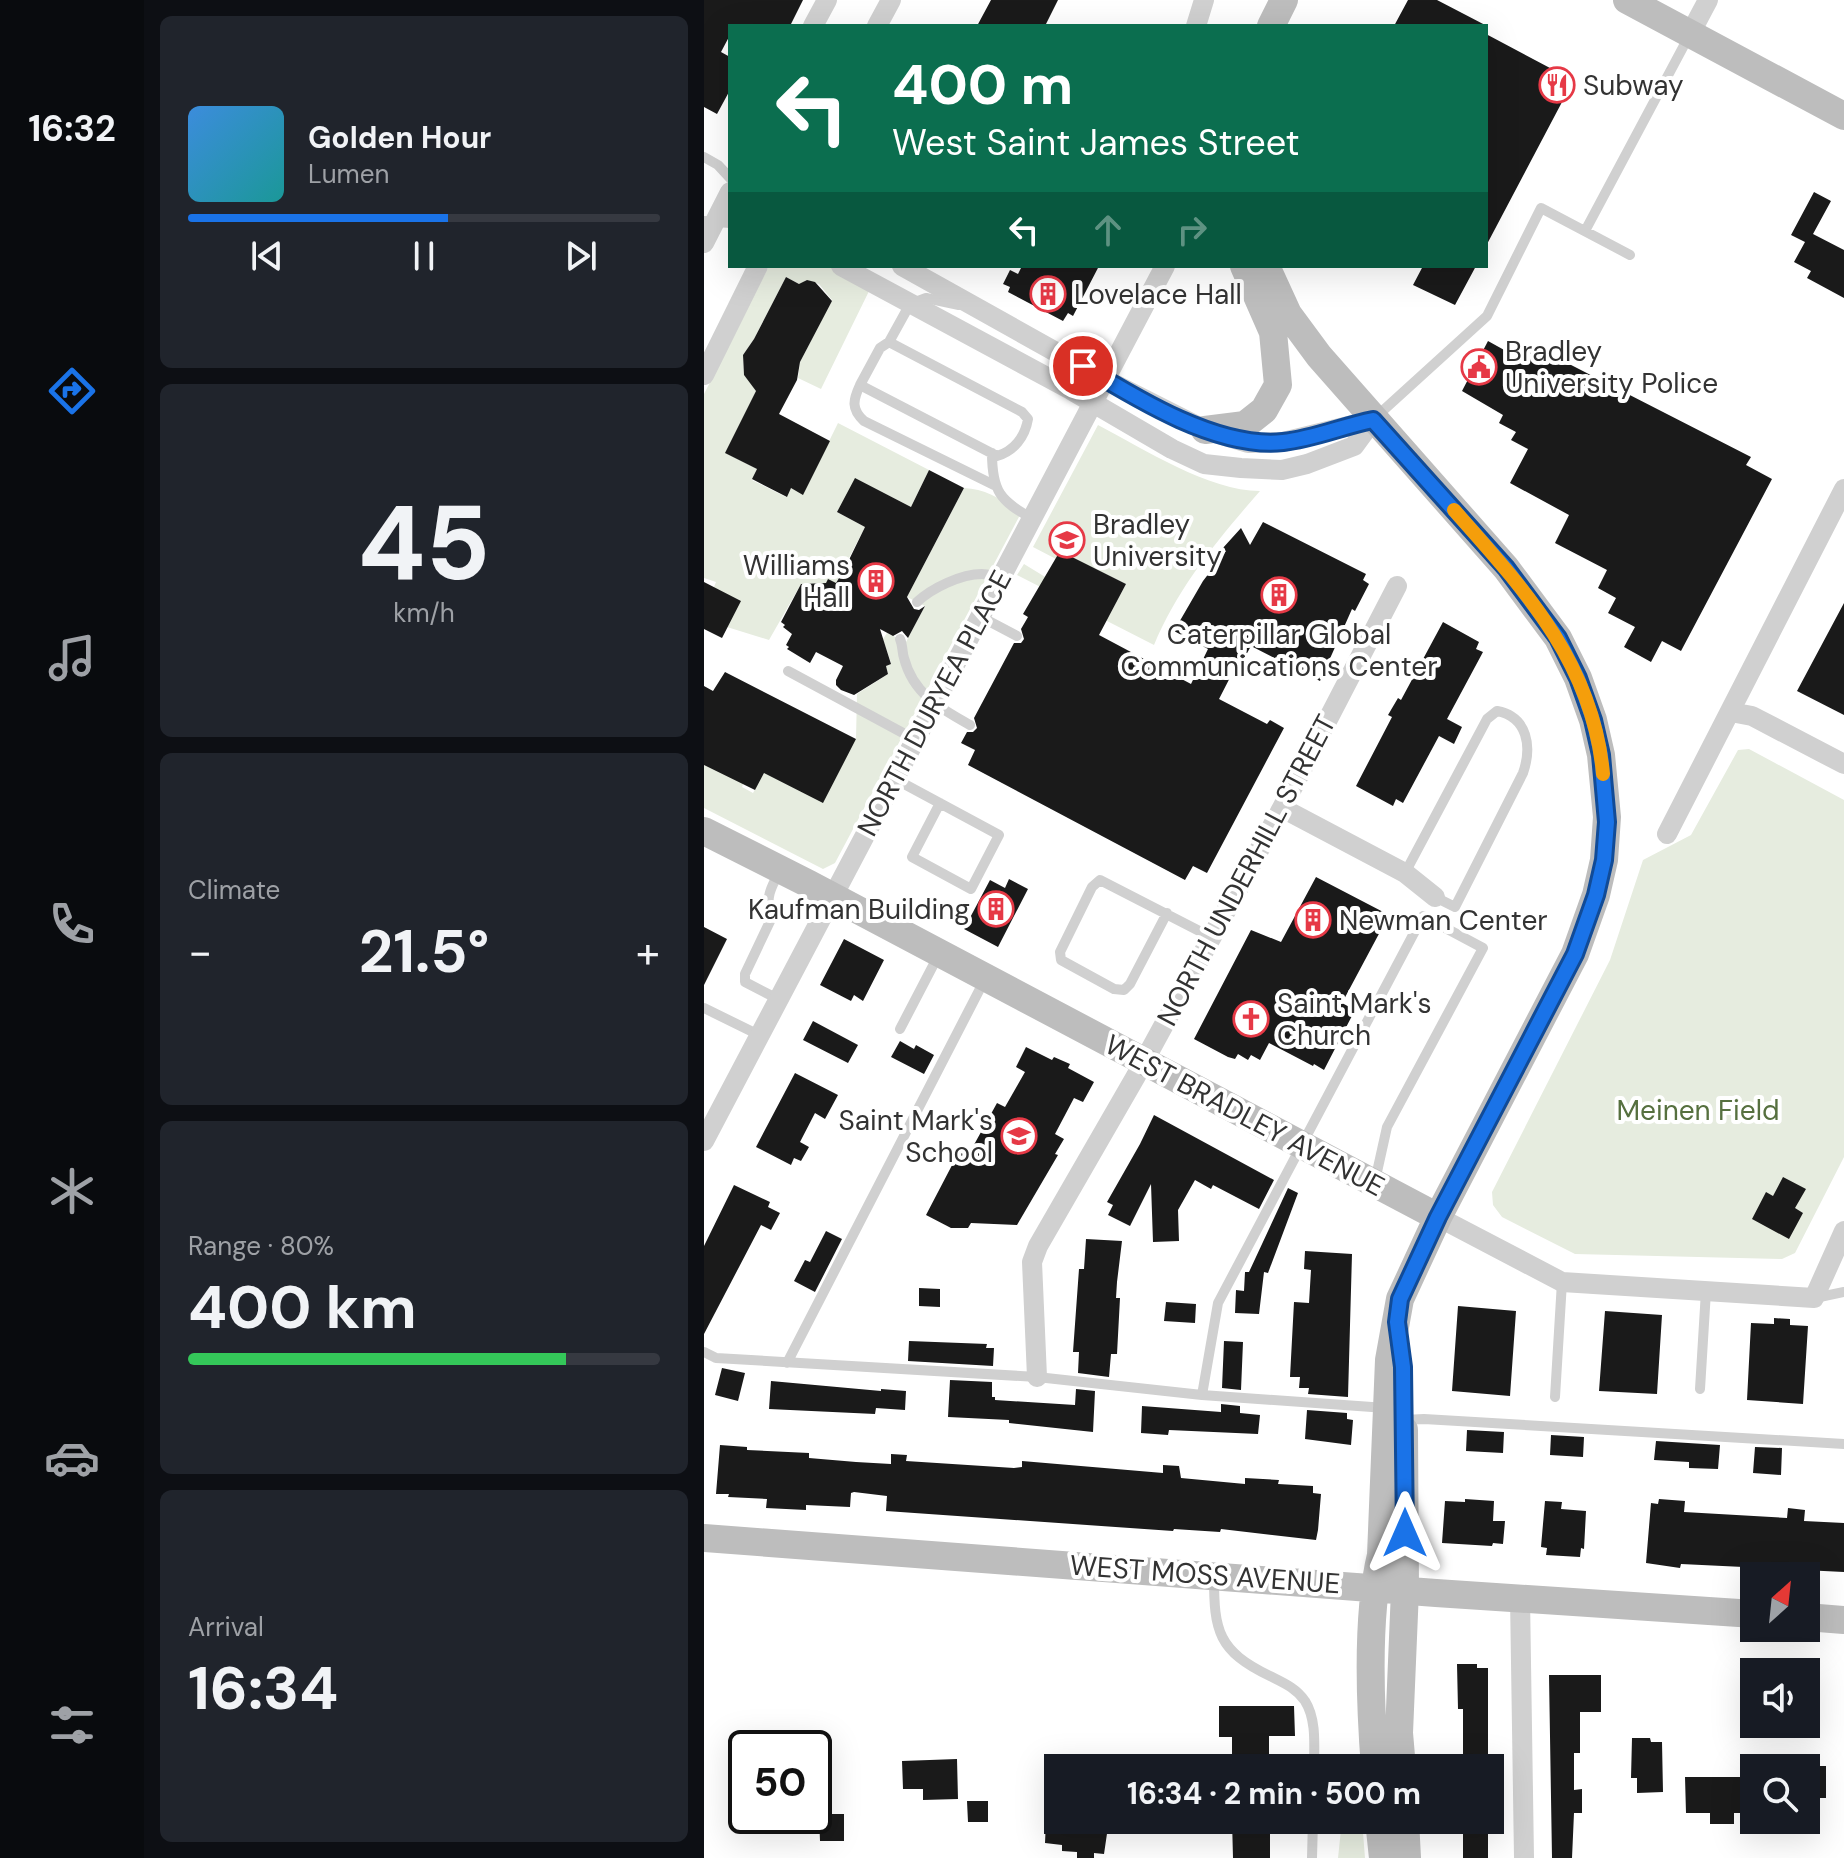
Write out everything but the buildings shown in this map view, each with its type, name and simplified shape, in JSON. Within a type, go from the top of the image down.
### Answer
[{"type":"main road","points":[[1272,24],[1284,0]]},
{"type":"main road","points":[[1627,0],[1844,116]]},
{"type":"main road","points":[[1205,430],[1245,425],[1264,410],[1278,385],[1273,332],[1245,268]]},
{"type":"main road","points":[[1267,268],[1288,314],[1319,356],[1506,568],[1558,638],[1578,678],[1593,720],[1601,755],[1607,817],[1604,860],[1596,895],[1575,954],[1438,1217],[1400,1299],[1389,1360],[1396,1414],[1405,1590],[1400,1706],[1402,1754]]},
{"type":"main road","name":"WEST BRADLEY AVENUE","points":[[704,831],[1438,1217]]},
{"type":"main road","points":[[1374,1754],[1371,1713],[1373,1587],[1381,1555],[1396,1414]]},
{"type":"main road","name":"WEST MOSS AVENUE","points":[[704,1538],[1740,1613]]},
{"type":"main road","points":[[1820,1618],[1844,1620]]},
{"type":"main road","points":[[1380,1834],[1383,1858]]},
{"type":"main road","points":[[1406,1834],[1407,1858]]},
{"type":"street","points":[[814,24],[827,0]]},
{"type":"street","points":[[878,24],[891,0]]},
{"type":"street","points":[[1197,24],[1204,0]]},
{"type":"street","points":[[1690,34],[1708,0]]},
{"type":"street","points":[[704,243],[728,196]]},
{"type":"street","points":[[704,375],[757,268]]},
{"type":"street","points":[[845,268],[1204,464],[1282,470],[1354,446],[1373,420]]},
{"type":"street","points":[[906,268],[1106,380],[1205,430],[1248,443],[1283,442],[1373,420]]},
{"type":"street","name":"NORTH DURYEA PLACE","points":[[704,1141],[1164,268]]},
{"type":"street","points":[[1667,834],[1844,489]]},
{"type":"street","name":"NORTH UNDERHILL STREET","points":[[1037,1377],[1032,1262],[1038,1246],[1282,808],[1397,586]]},
{"type":"street","points":[[1731,712],[1752,716],[1844,764]]},
{"type":"street","points":[[1282,808],[1405,873],[1435,897]]},
{"type":"street","name":"WEST BRADLEY AVENUE","points":[[1438,1217],[1562,1282],[1814,1298]]},
{"type":"street","points":[[1814,1298],[1844,1231]]},
{"type":"street","points":[[1520,1597],[1524,1858]]},
{"type":"lane","points":[[1585,231],[1690,34]]},
{"type":"lane","points":[[704,157],[728,176]]},
{"type":"lane","points":[[1373,420],[1487,316],[1541,208],[1630,255]]},
{"type":"lane","points":[[991,315],[926,298],[910,304],[889,342],[880,348],[854,396],[854,407],[864,421],[994,485]]},
{"type":"lane","points":[[860,385],[992,453],[1002,455],[1010,452],[1020,441],[1028,419],[1022,412],[889,342]]},
{"type":"lane","points":[[992,453],[994,485],[1000,496],[1033,519]]},
{"type":"lane","points":[[917,602],[929,590],[969,577],[983,574],[1001,578]]},
{"type":"lane","points":[[981,617],[1017,636]]},
{"type":"lane","points":[[900,639],[904,659],[921,693],[935,706],[970,725]]},
{"type":"lane","points":[[788,671],[916,740]]},
{"type":"lane","points":[[1405,873],[1487,719],[1497,711],[1511,714],[1519,721],[1526,741],[1529,756],[1523,773],[1455,907],[1435,897]]},
{"type":"lane","points":[[895,779],[940,803],[999,835],[971,889],[912,857],[940,803]]},
{"type":"lane","points":[[778,999],[745,982],[745,974],[773,915],[769,909],[770,889],[780,870]]},
{"type":"lane","points":[[1167,913],[1124,990],[1114,989],[1061,960],[1060,952],[1092,887],[1100,880],[1167,913],[1211,937]]},
{"type":"lane","points":[[1202,1395],[1218,1303],[1423,916],[1483,948],[1387,1127],[1375,1185]]},
{"type":"lane","points":[[900,1029],[939,955]]},
{"type":"lane","points":[[787,1363],[985,979]]},
{"type":"lane","points":[[704,1008],[759,1035]]},
{"type":"lane","points":[[1555,1397],[1562,1282]]},
{"type":"lane","points":[[1700,1389],[1706,1291]]},
{"type":"lane","points":[[1814,1298],[1844,1292]]},
{"type":"lane","points":[[704,1352],[716,1358],[1037,1377],[1424,1419],[1844,1444]]},
{"type":"lane","points":[[1214,1575],[1214,1617],[1221,1636],[1237,1656],[1293,1688],[1307,1703],[1314,1731],[1314,1754]]},
{"type":"lane","points":[[1312,1858],[1313,1834]]},
{"type":"green space","points":[[768,268],[840,268],[872,285],[821,389],[798,378],[800,362],[832,300],[819,284],[806,280],[801,285],[786,277],[743,355],[744,375],[757,389],[726,453],[757,469],[752,480],[786,497],[791,488],[803,494],[838,423],[929,470],[911,507],[856,479],[837,512],[865,527],[836,583],[801,584],[769,640],[727,627],[714,587],[716,582],[704,578],[704,394]]},
{"type":"green space","points":[[1098,425],[1198,476],[1240,489],[1260,491],[1187,583],[1154,645],[1017,575],[1024,564],[1109,616],[1126,584],[1060,552],[1056,559],[1033,547]]},
{"type":"green space","points":[[964,488],[995,496],[1020,515],[835,863],[823,869],[704,808],[704,765],[744,782],[742,787],[753,793],[764,773],[856,739],[857,694],[888,674],[886,666],[891,663],[883,639],[887,633],[906,642],[925,606],[907,597]]},
{"type":"green space","name":"Meinen Field","points":[[1749,749],[1844,800],[1844,1157],[1795,1253],[1782,1259],[1575,1254],[1502,1217],[1493,1205],[1492,1192],[1610,960],[1643,860],[1691,835],[1738,750]]},
{"type":"green space","points":[[1341,1834],[1363,1834],[1365,1858],[1338,1858]]},
{"type":"slow traffic","points":[[1454,510],[1506,568],[1558,638],[1578,678],[1593,720],[1603,774]]},
{"type":"place","name":"Subway","points":[[1557,85]]},
{"type":"place","name":"Lovelace Hall","points":[[1048,294]]},
{"type":"place","name":"Bradley University Police","points":[[1479,367]]},
{"type":"place","name":"Bradley University","points":[[1067,540]]},
{"type":"place","name":"Williams Hall","points":[[876,581]]},
{"type":"place","name":"Caterpillar Global Communications Center","points":[[1279,595]]},
{"type":"place","name":"Kaufman Building","points":[[996,909]]},
{"type":"place","name":"Newman Center","points":[[1313,920]]},
{"type":"place","name":"Saint Mark's Church","points":[[1251,1019]]},
{"type":"place","name":"Saint Mark's School","points":[[1019,1136]]},
{"type":"route","points":[[1083,366],[1205,430],[1248,443],[1312,437],[1373,420],[1506,568],[1558,638],[1578,678],[1593,720],[1601,755],[1607,822],[1604,860],[1596,895],[1575,954],[1438,1217],[1400,1299],[1397,1322],[1403,1367],[1405,1533]]}]
